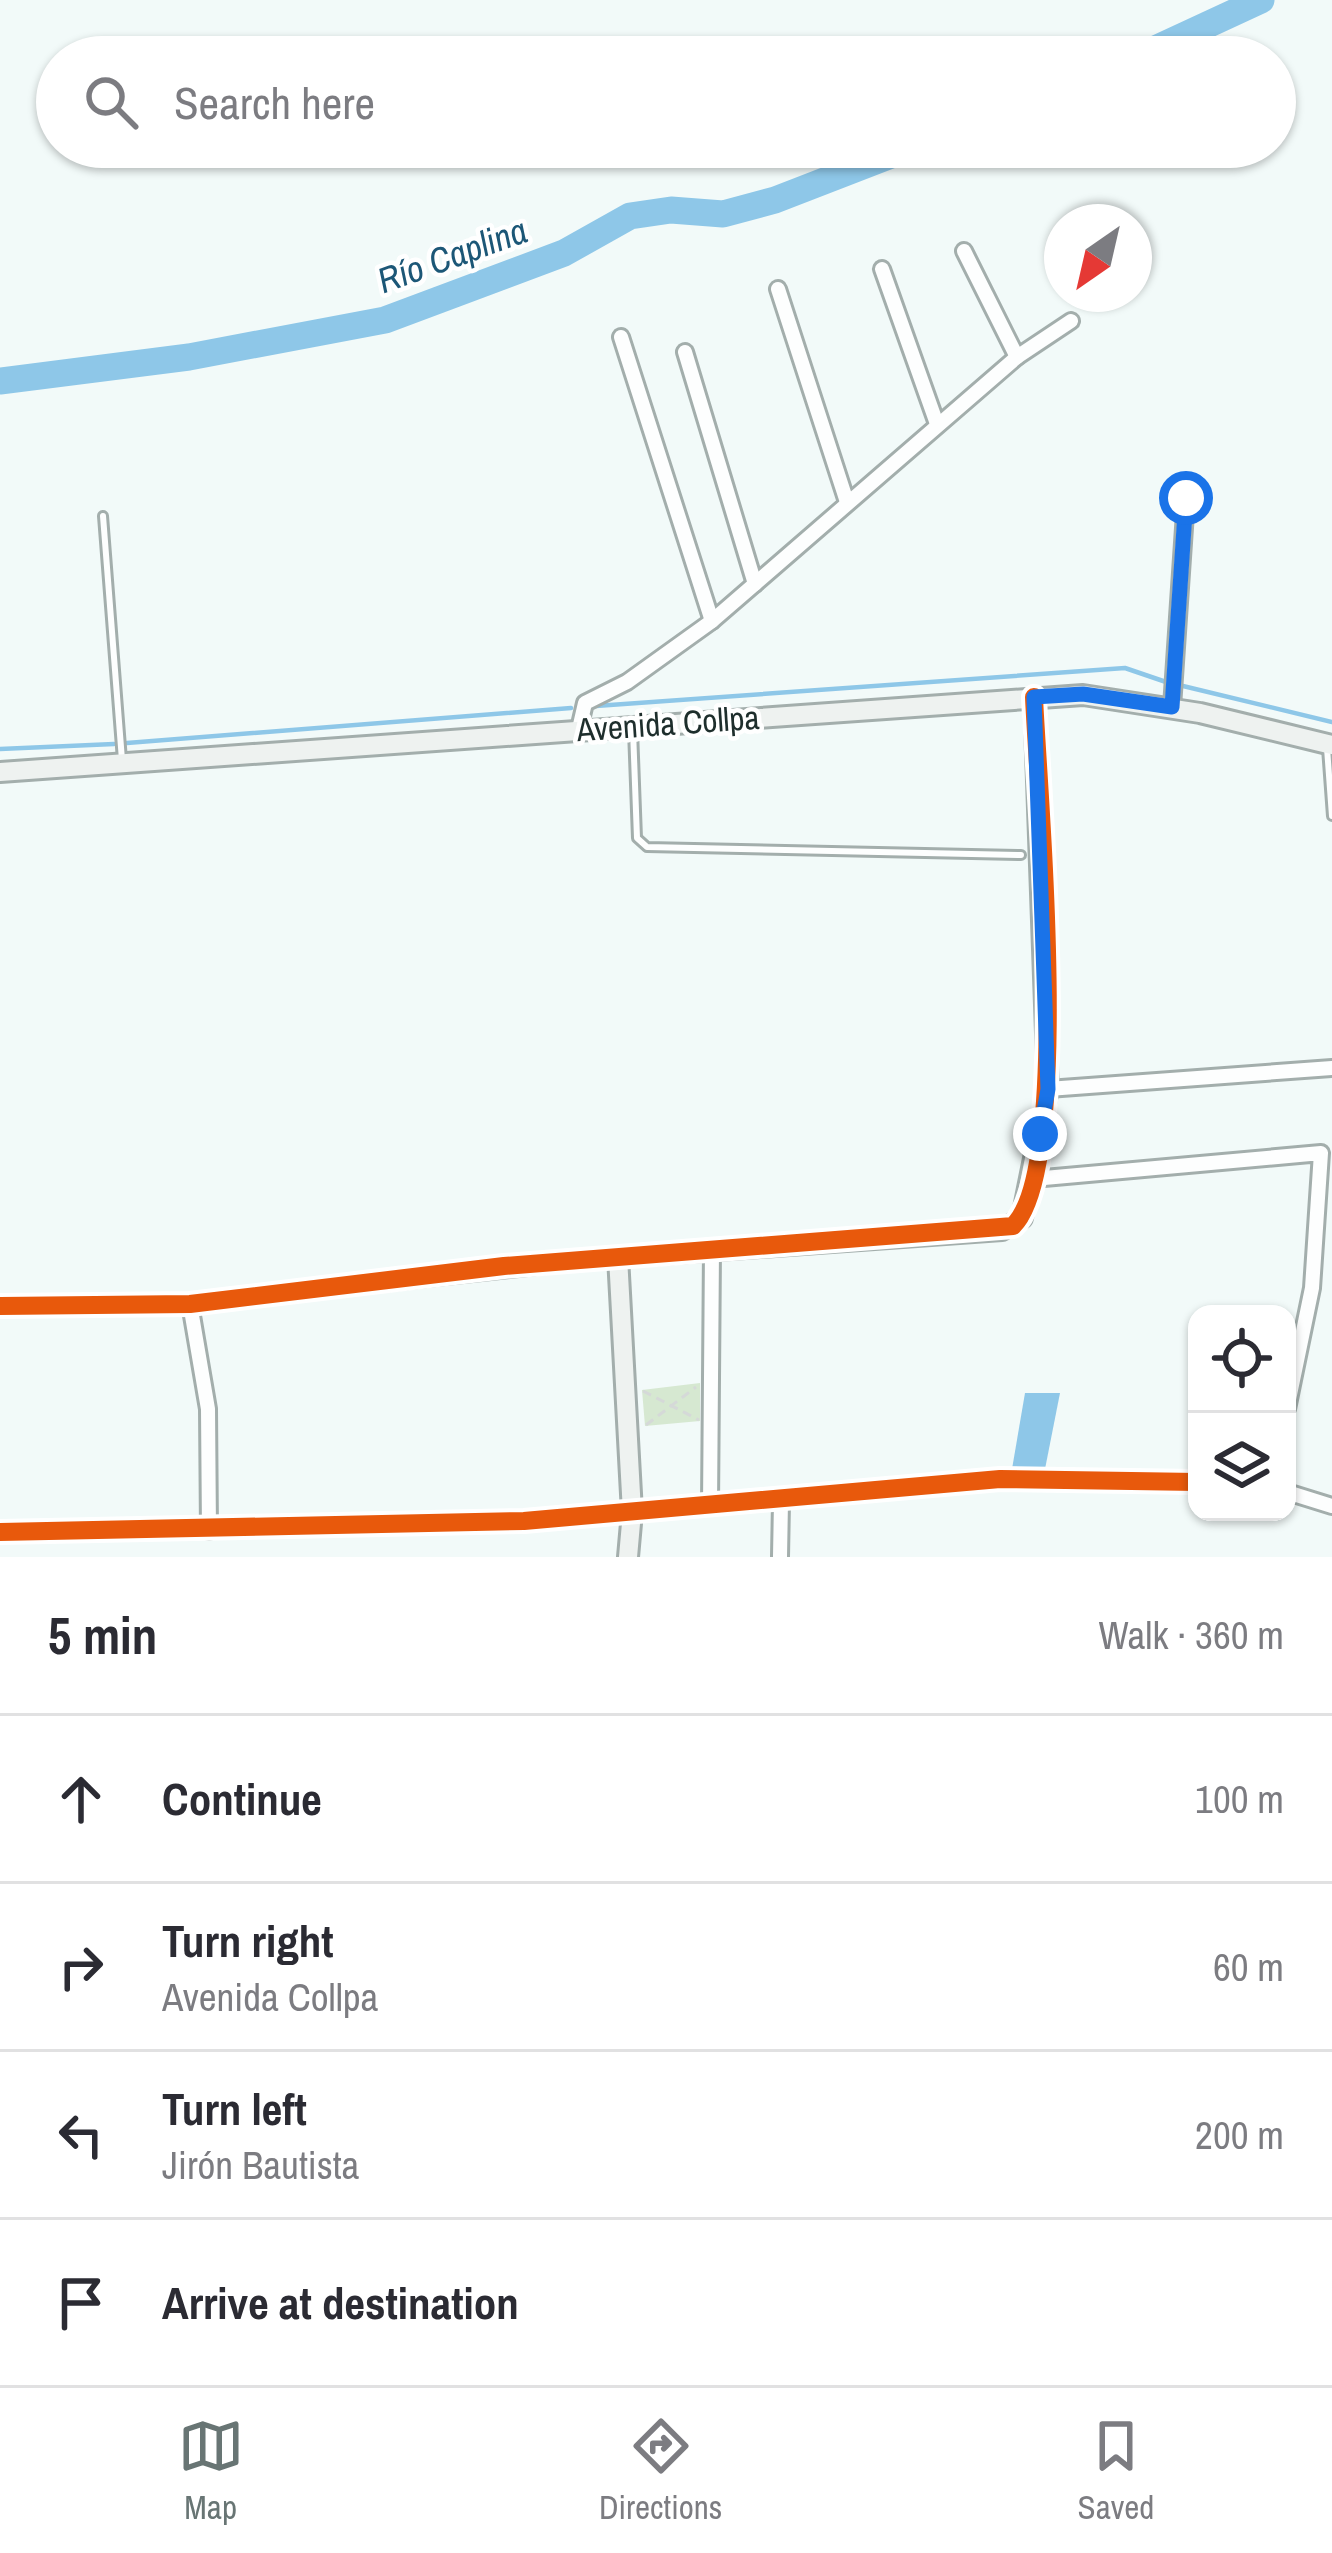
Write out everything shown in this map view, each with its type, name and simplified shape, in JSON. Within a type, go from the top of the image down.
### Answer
[{"type":"main road","name":"Avenida Collpa","points":[[0,772],[1083,694],[1172,707],[1329,745]]},
{"type":"main road","points":[[628,1557],[632,1512],[617,1257],[1013,1226],[1022,1218],[1048,1089],[1034,697]]},
{"type":"street","points":[[964,251],[1018,357]]},
{"type":"street","points":[[882,269],[937,424]]},
{"type":"street","points":[[778,289],[847,502]]},
{"type":"street","points":[[579,729],[585,703],[627,682],[712,621],[937,424],[1018,357],[1071,321]]},
{"type":"street","points":[[621,337],[712,621]]},
{"type":"street","points":[[686,352],[755,584]]},
{"type":"street","points":[[1172,707],[1186,498]]},
{"type":"street","points":[[1048,1089],[1332,1068]]},
{"type":"street","points":[[1033,1179],[1321,1153],[1312,1288],[1296,1365]]},
{"type":"street","points":[[710,1507],[712,1249]]},
{"type":"street","points":[[0,1306],[190,1304],[617,1257]]},
{"type":"street","points":[[190,1304],[208,1409],[209,1531]]},
{"type":"street","points":[[0,1532],[358,1528],[781,1502],[1000,1479],[1188,1482]]},
{"type":"street","points":[[1296,1495],[1332,1506]]},
{"type":"street","points":[[780,1557],[781,1502]]},
{"type":"lane","points":[[104,516],[123,764]]},
{"type":"lane","points":[[633,726],[637,838],[647,847],[1021,855]]},
{"type":"lane","points":[[1329,745],[1332,816]]},
{"type":"path","points":[[645,1426],[700,1383]]},
{"type":"path","points":[[642,1390],[700,1420]]},
{"type":"green space","points":[[700,1383],[700,1421],[645,1426],[642,1390]]},
{"type":"water","points":[[1025,1393],[1060,1393],[1045,1469],[1012,1469]]},
{"type":"waterway","name":"Río Caplina","points":[[1183,36],[1261,0]]},
{"type":"waterway","name":"Río Caplina","points":[[0,381],[189,357],[385,320],[564,253],[630,216],[671,210],[723,214],[858,168]]},
{"type":"waterway","points":[[596,706],[1125,668],[1169,683]]},
{"type":"waterway","points":[[1183,686],[1332,722]]},
{"type":"waterway","points":[[127,743],[571,708]]},
{"type":"waterway","points":[[0,749],[114,744]]},
{"type":"cycle path","points":[[0,1306],[190,1304],[504,1266],[1013,1226],[1031,1190],[1042,1132],[1047,1058],[1045,890],[1034,697]]},
{"type":"cycle path","points":[[0,1532],[524,1521],[1000,1479],[1188,1482]]},
{"type":"route","points":[[1040,1134],[1048,1089],[1034,697],[1083,694],[1172,707],[1186,498]]}]
